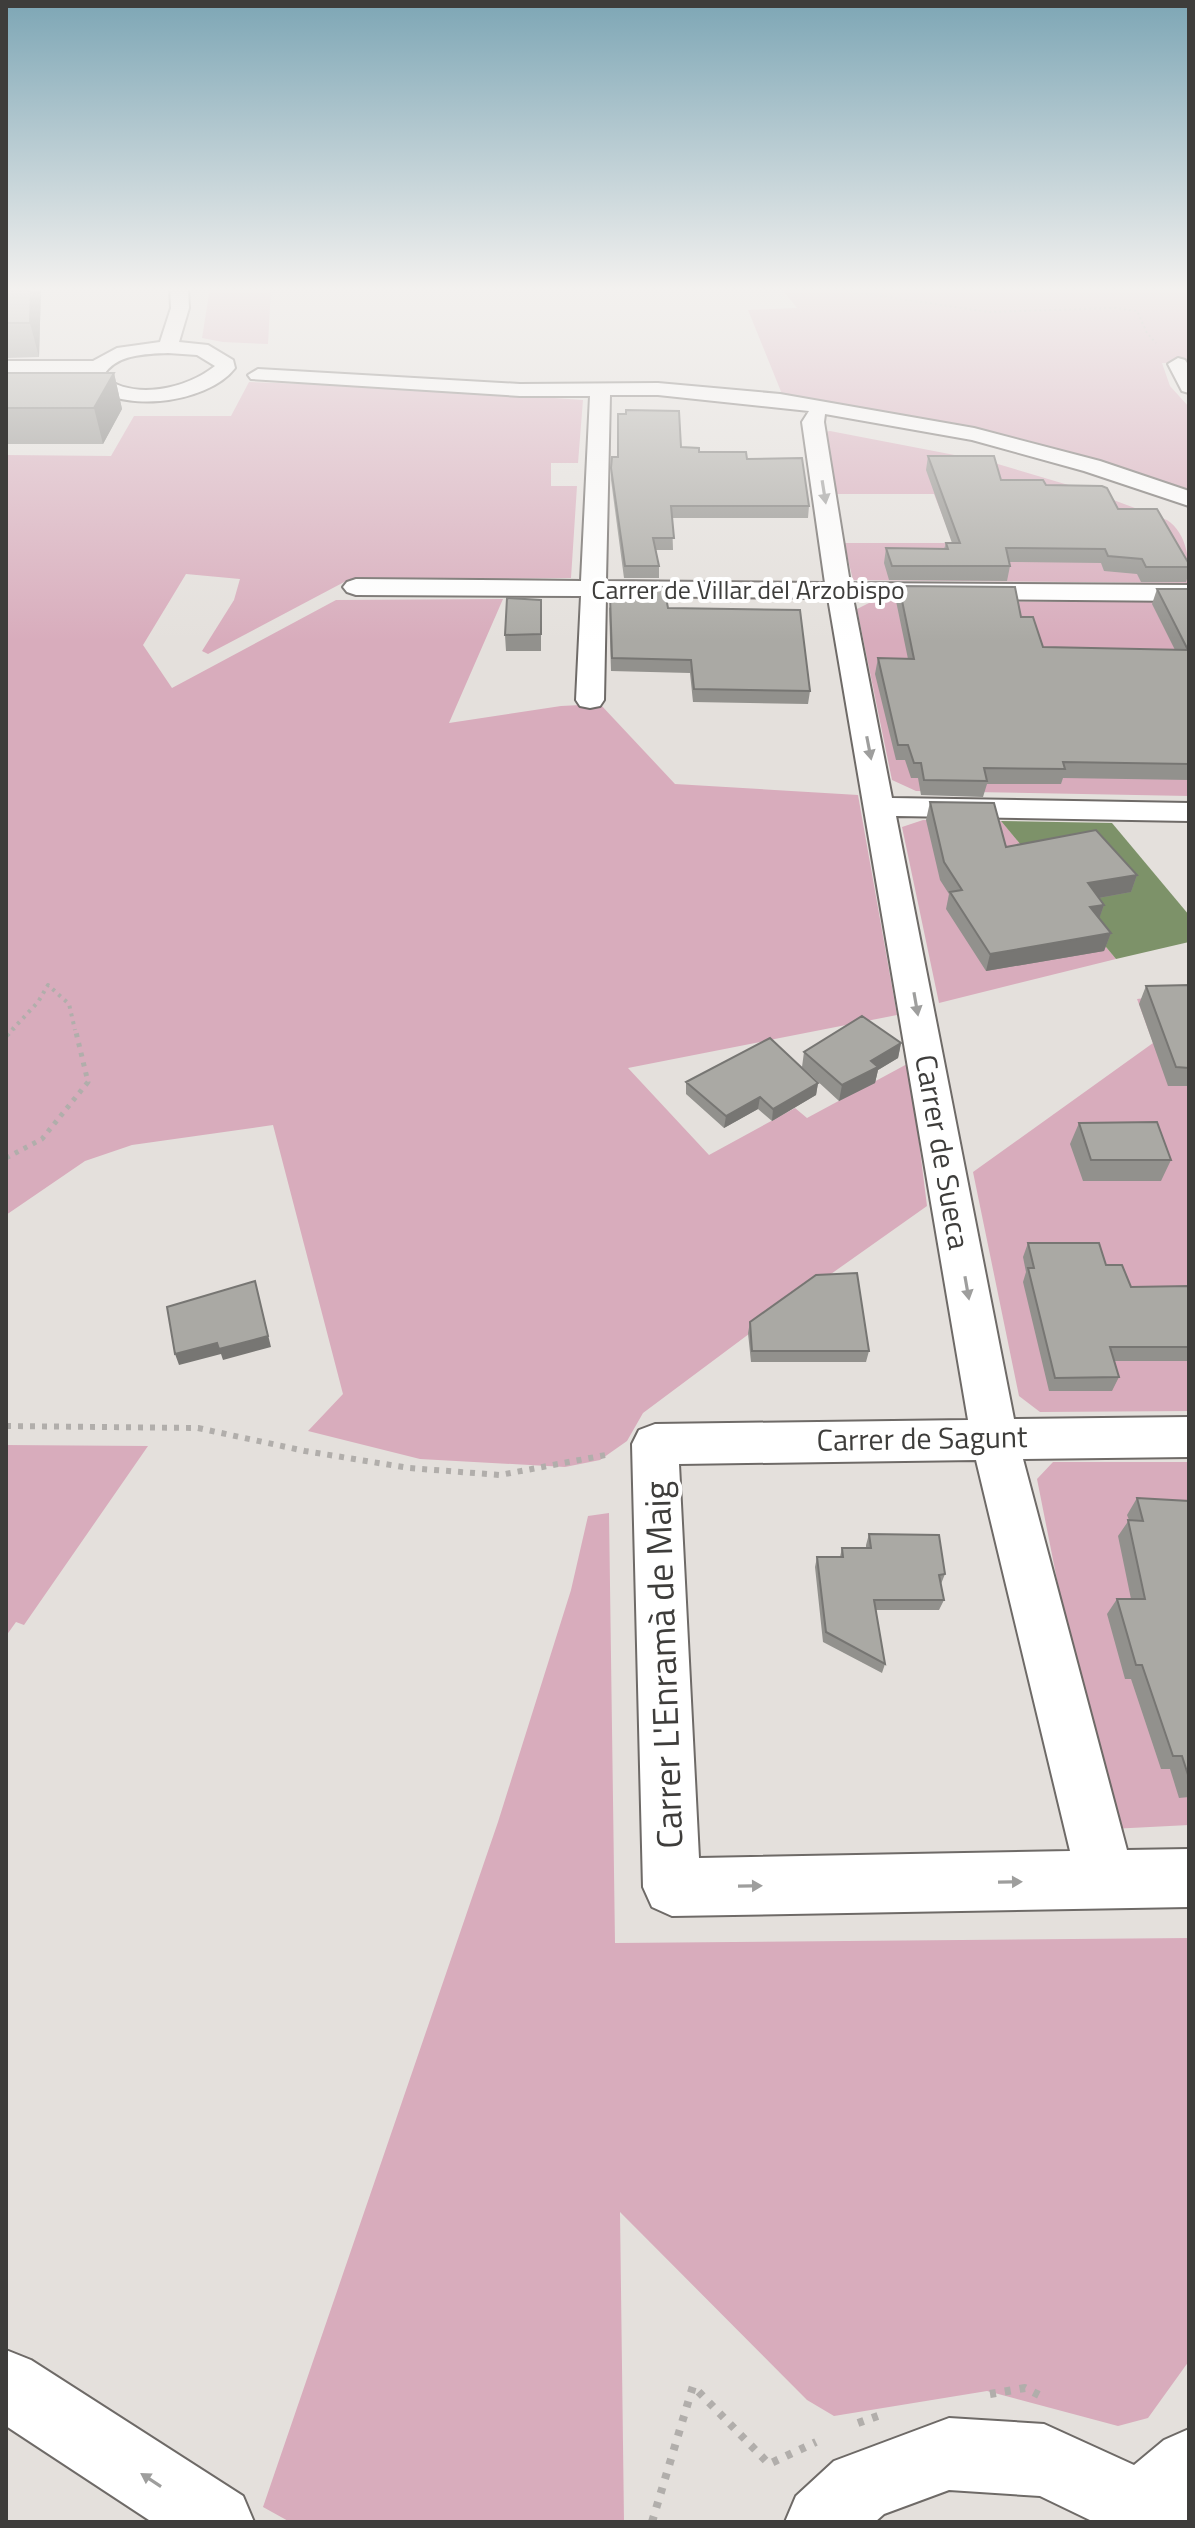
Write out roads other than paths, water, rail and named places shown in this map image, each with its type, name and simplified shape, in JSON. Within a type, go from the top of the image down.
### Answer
[{"type":"street","points":[[590,700],[600,406]]},
{"type":"street","points":[[745,406],[816,416],[1004,452],[1187,510]]},
{"type":"street","points":[[814,406],[974,434],[1092,466],[1187,510]]},
{"type":"street","name":"Carrer de Sueca","points":[[816,416],[813,422],[839,590],[994,1438],[1106,1881]]},
{"type":"street","name":"Carrer de Villar del Arzobispo","points":[[356,587],[1189,593]]},
{"type":"street","points":[[880,807],[1189,812]]},
{"type":"street","name":"Carrer de Sagunt","points":[[655,1444],[1189,1437]]},
{"type":"street","name":"Carrer L'Enramà de Maig","points":[[655,1444],[672,1887],[1106,1881]]},
{"type":"street","points":[[1106,1881],[1189,1878]]},
{"type":"street","points":[[6,2385],[217,2522]]},
{"type":"street","points":[[822,2522],[860,2487],[949,2454],[1044,2460],[1164,2498]]}]
